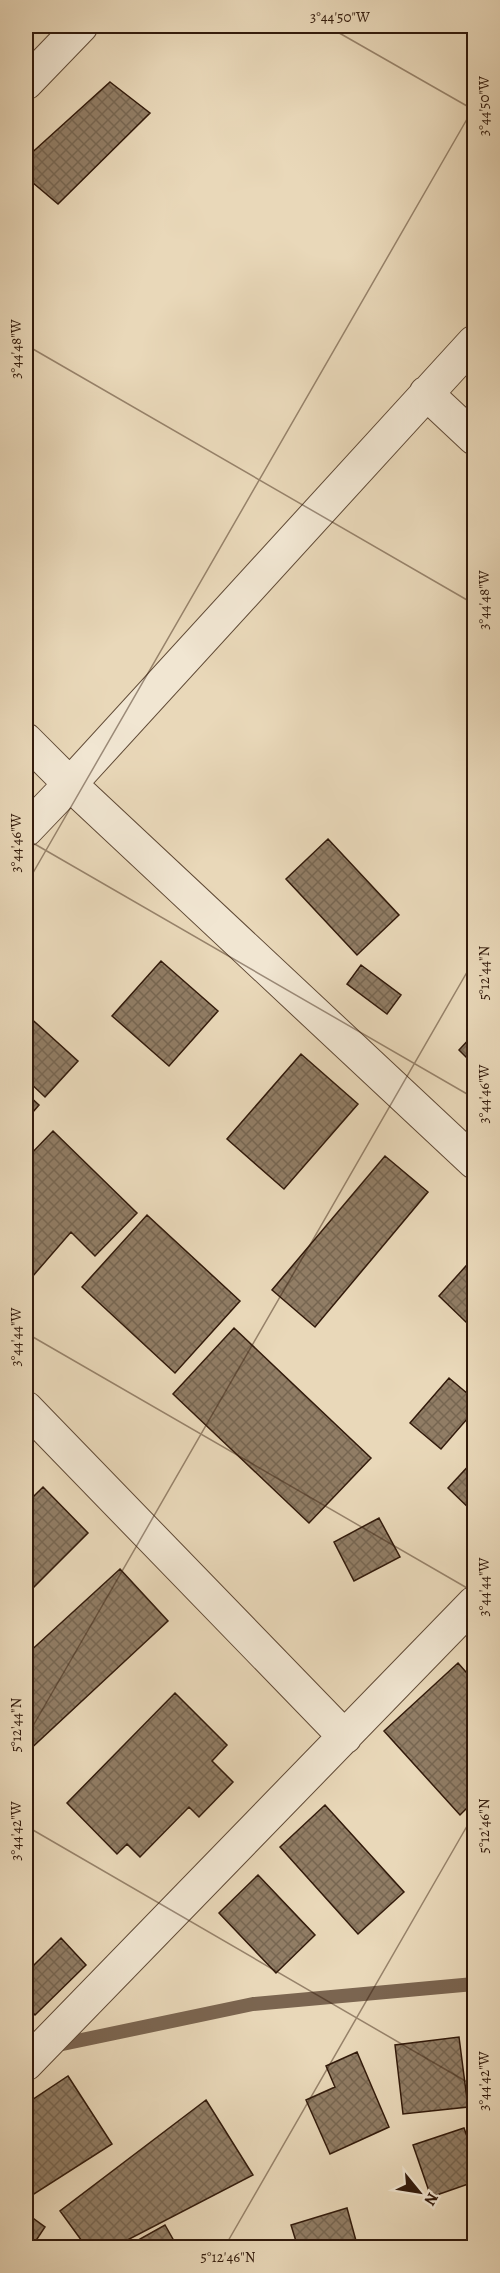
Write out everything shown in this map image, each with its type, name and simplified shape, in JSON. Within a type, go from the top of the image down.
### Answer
[{"type":"street","points":[[26,83],[81,26]]},
{"type":"street","points":[[26,830],[474,342]]},
{"type":"street","points":[[426,393],[474,438]]},
{"type":"street","points":[[26,740],[70,784],[474,1162]]},
{"type":"street","points":[[26,1408],[345,1737]]},
{"type":"street","points":[[26,2064],[474,1603]]},
{"type":"building","points":[[110,82],[150,113],[58,204],[26,177],[26,158]]},
{"type":"building","points":[[328,839],[399,915],[357,955],[286,879]]},
{"type":"building","points":[[161,961],[218,1011],[169,1066],[112,1016]]},
{"type":"building","points":[[361,965],[401,995],[387,1014],[347,984]]},
{"type":"building","points":[[26,1014],[78,1061],[45,1097],[26,1079]]},
{"type":"building","points":[[474,1034],[474,1065],[459,1050]]},
{"type":"building","points":[[301,1054],[358,1104],[284,1189],[227,1139]]},
{"type":"building","points":[[26,1093],[39,1105],[26,1120]]},
{"type":"building","points":[[53,1131],[137,1213],[95,1256],[71,1232],[26,1284],[26,1159]]},
{"type":"building","points":[[385,1156],[428,1192],[315,1327],[272,1290]]},
{"type":"building","points":[[147,1215],[240,1301],[175,1373],[82,1287]]},
{"type":"building","points":[[474,1257],[474,1317],[468,1324],[439,1296]]},
{"type":"building","points":[[234,1328],[371,1458],[309,1523],[173,1394]]},
{"type":"building","points":[[449,1378],[474,1399],[474,1411],[441,1449],[410,1423]]},
{"type":"building","points":[[474,1460],[474,1513],[448,1488]]},
{"type":"building","points":[[43,1487],[88,1533],[26,1595],[26,1504]]},
{"type":"building","points":[[379,1518],[400,1557],[354,1581],[334,1542]]},
{"type":"building","points":[[120,1569],[168,1621],[26,1753],[26,1655]]},
{"type":"building","points":[[458,1663],[474,1681],[474,1801],[460,1815],[384,1731]]},
{"type":"building","points":[[175,1693],[227,1745],[212,1761],[233,1782],[199,1817],[189,1807],[140,1857],[127,1844],[117,1854],[67,1803]]},
{"type":"building","points":[[325,1805],[404,1892],[358,1934],[280,1847]]},
{"type":"building","points":[[258,1875],[315,1935],[276,1973],[219,1913]]},
{"type":"building","points":[[26,1913],[32,1920],[26,1926]]},
{"type":"building","points":[[61,1938],[86,1965],[35,2015],[26,2006],[26,1973]]},
{"type":"building","points":[[459,2037],[468,2107],[403,2114],[395,2045]]},
{"type":"building","points":[[357,2052],[389,2127],[330,2154],[306,2100],[335,2087],[326,2066]]},
{"type":"building","points":[[68,2076],[112,2144],[34,2194],[26,2180],[26,2104]]},
{"type":"building","points":[[206,2100],[253,2175],[112,2248],[87,2248],[60,2211]]},
{"type":"building","points":[[464,2128],[474,2156],[474,2182],[431,2197],[413,2145]]},
{"type":"building","points":[[347,2208],[358,2248],[298,2248],[291,2225]]},
{"type":"building","points":[[26,2213],[45,2227],[31,2248],[26,2248]]},
{"type":"building","points":[[165,2225],[178,2248],[124,2248]]},
{"type":"waterway","points":[[53,2046],[253,2004],[474,1984]]}]
